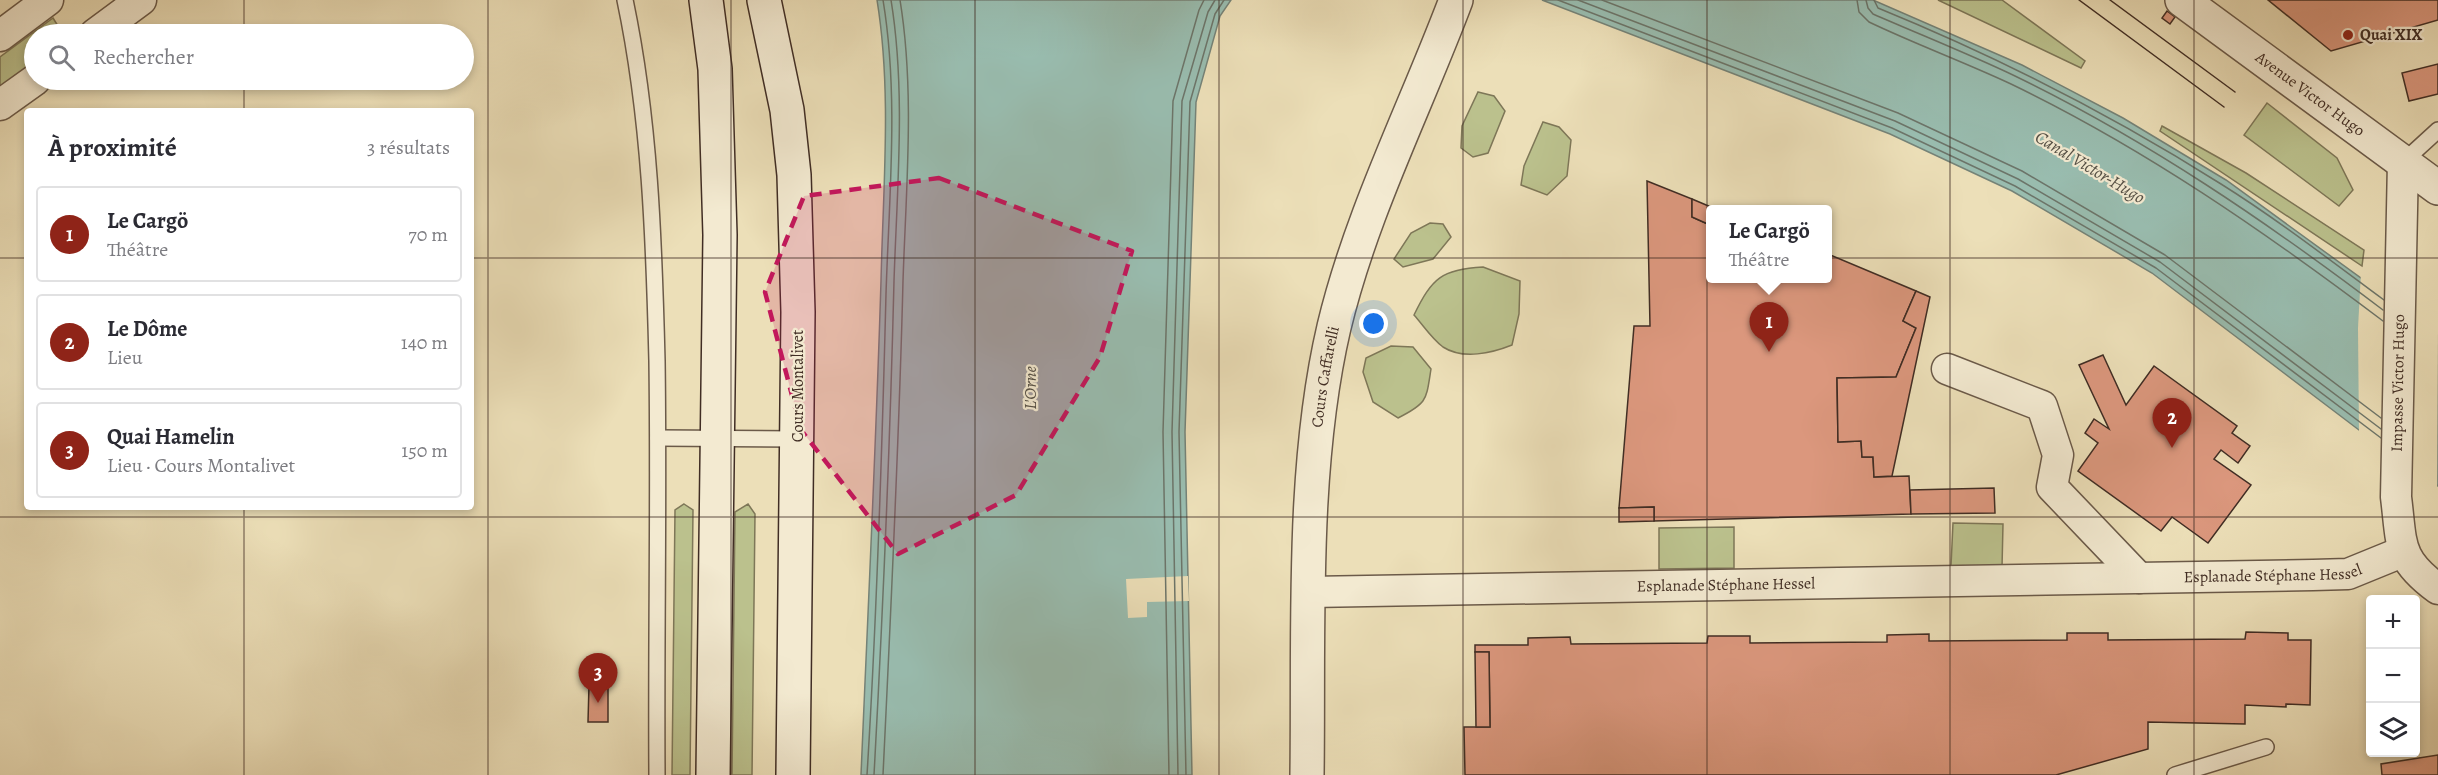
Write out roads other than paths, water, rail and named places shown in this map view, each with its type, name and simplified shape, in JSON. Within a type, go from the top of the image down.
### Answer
[{"type":"main road","points":[[706,0],[715,69],[720,235],[713,775]]},
{"type":"main road","name":"Cours Montalivet","points":[[764,0],[784,99],[794,175],[798,312],[793,775]]},
{"type":"main road","name":"Cours Caffarelli","points":[[1307,775],[1312,505],[1320,403],[1334,327],[1362,230],[1456,0]]},
{"type":"main road","name":"Avenue Victor Hugo","points":[[2182,0],[2438,188]]},
{"type":"street","points":[[0,36],[48,0]]},
{"type":"street","points":[[108,24],[137,1]]},
{"type":"street","points":[[0,105],[24,87]]},
{"type":"street","name":"Impasse Victor Hugo","points":[[2402,552],[2396,497],[2396,463],[2403,162]]},
{"type":"street","points":[[1947,369],[2042,406],[2058,456],[2052,487],[2139,578]]},
{"type":"street","points":[[2402,552],[2420,576],[2438,590]]},
{"type":"street","name":"Esplanade Stéphane Hessel","points":[[1310,592],[2348,574],[2402,552]]},
{"type":"lane","points":[[624,0],[638,66],[653,208],[658,438],[657,775]]},
{"type":"lane","points":[[2403,162],[2438,130]]},
{"type":"lane","points":[[658,438],[797,439]]},
{"type":"lane","points":[[2175,775],[2266,747]]},
{"type":"water","name":"L'Orne","points":[[877,0],[1231,0],[1220,16],[1196,102],[1185,432],[1192,775],[861,775],[877,405],[885,140],[882,35]]},
{"type":"water","name":"Canal Victor-Hugo","points":[[1542,0],[1873,0],[2022,65],[2123,118],[2226,180],[2438,334],[2438,486],[2359,430],[2152,273],[2012,191],[1890,134]]},
{"type":"tram line","points":[[2079,0],[2224,107]]},
{"type":"tram line","points":[[2110,0],[2235,92]]},
{"type":"place","name":"Quai XIX","points":[[2348,35]]},
{"type":"place","name":"Le Cargö","points":[[1769,352]]},
{"type":"place","name":"Le Dôme","points":[[2172,448]]},
{"type":"place","name":"Quai Hamelin","points":[[598,703]]}]
